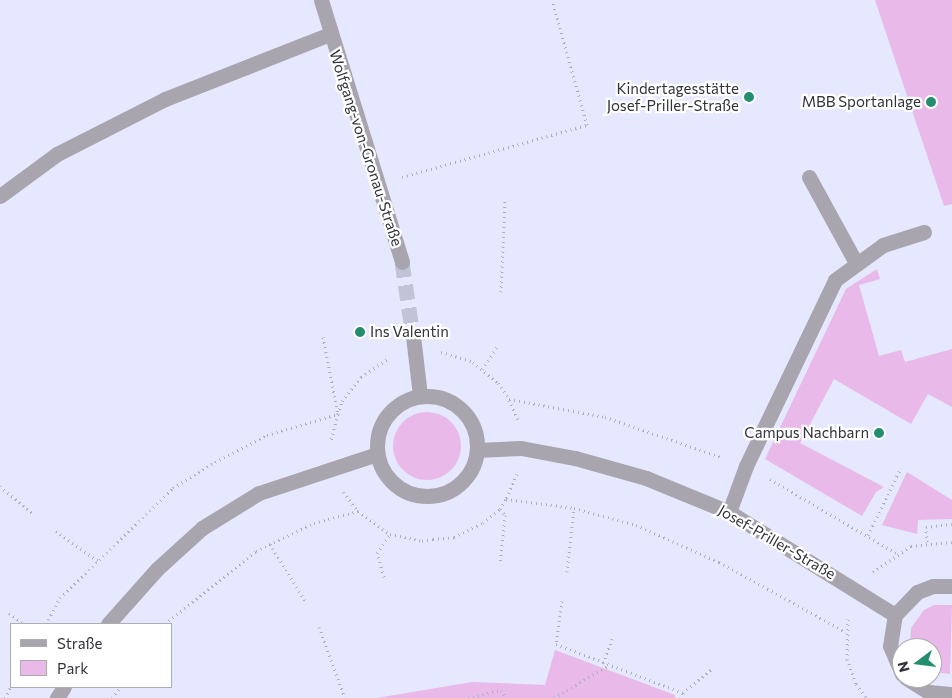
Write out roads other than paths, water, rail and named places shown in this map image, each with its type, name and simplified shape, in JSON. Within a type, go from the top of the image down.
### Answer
[{"type":"street","name":"Wolfgang-von-Gronau-Straße","points":[[321,0],[330,34],[380,182],[402,262]]},
{"type":"street","name":"Wolfgang-von-Gronau-Straße","points":[[0,196],[57,154],[164,99],[330,34]]},
{"type":"street","points":[[808,177],[856,263]]},
{"type":"street","points":[[729,512],[746,466],[835,280],[883,245],[924,232]]},
{"type":"street","points":[[413,336],[420,396]]},
{"type":"street","points":[[420,396],[435,396],[462,410],[471,421],[478,450],[467,477],[443,494],[429,497],[414,495],[395,485],[381,468],[377,454],[377,438],[387,416],[405,401],[420,396]]},
{"type":"street","name":"Josef-Priller-Straße","points":[[478,450],[521,448],[575,458],[646,478],[729,512],[896,615]]},
{"type":"street","points":[[109,623],[157,569],[202,528],[259,493],[377,454]]},
{"type":"street","points":[[892,651],[890,646],[896,615],[917,592],[933,586],[952,586]]},
{"type":"street","points":[[922,688],[928,692],[952,694]]},
{"type":"tunnel","points":[[402,262],[413,336]]},
{"type":"place","name":"Kindertagesstätte Josef-Priller-Straße","points":[[749,97]]},
{"type":"place","name":"MBB Sportanlage","points":[[931,102]]},
{"type":"place","name":"Ins Valentin","points":[[360,332]]},
{"type":"place","name":"Campus Nachbarn","points":[[879,433]]}]
